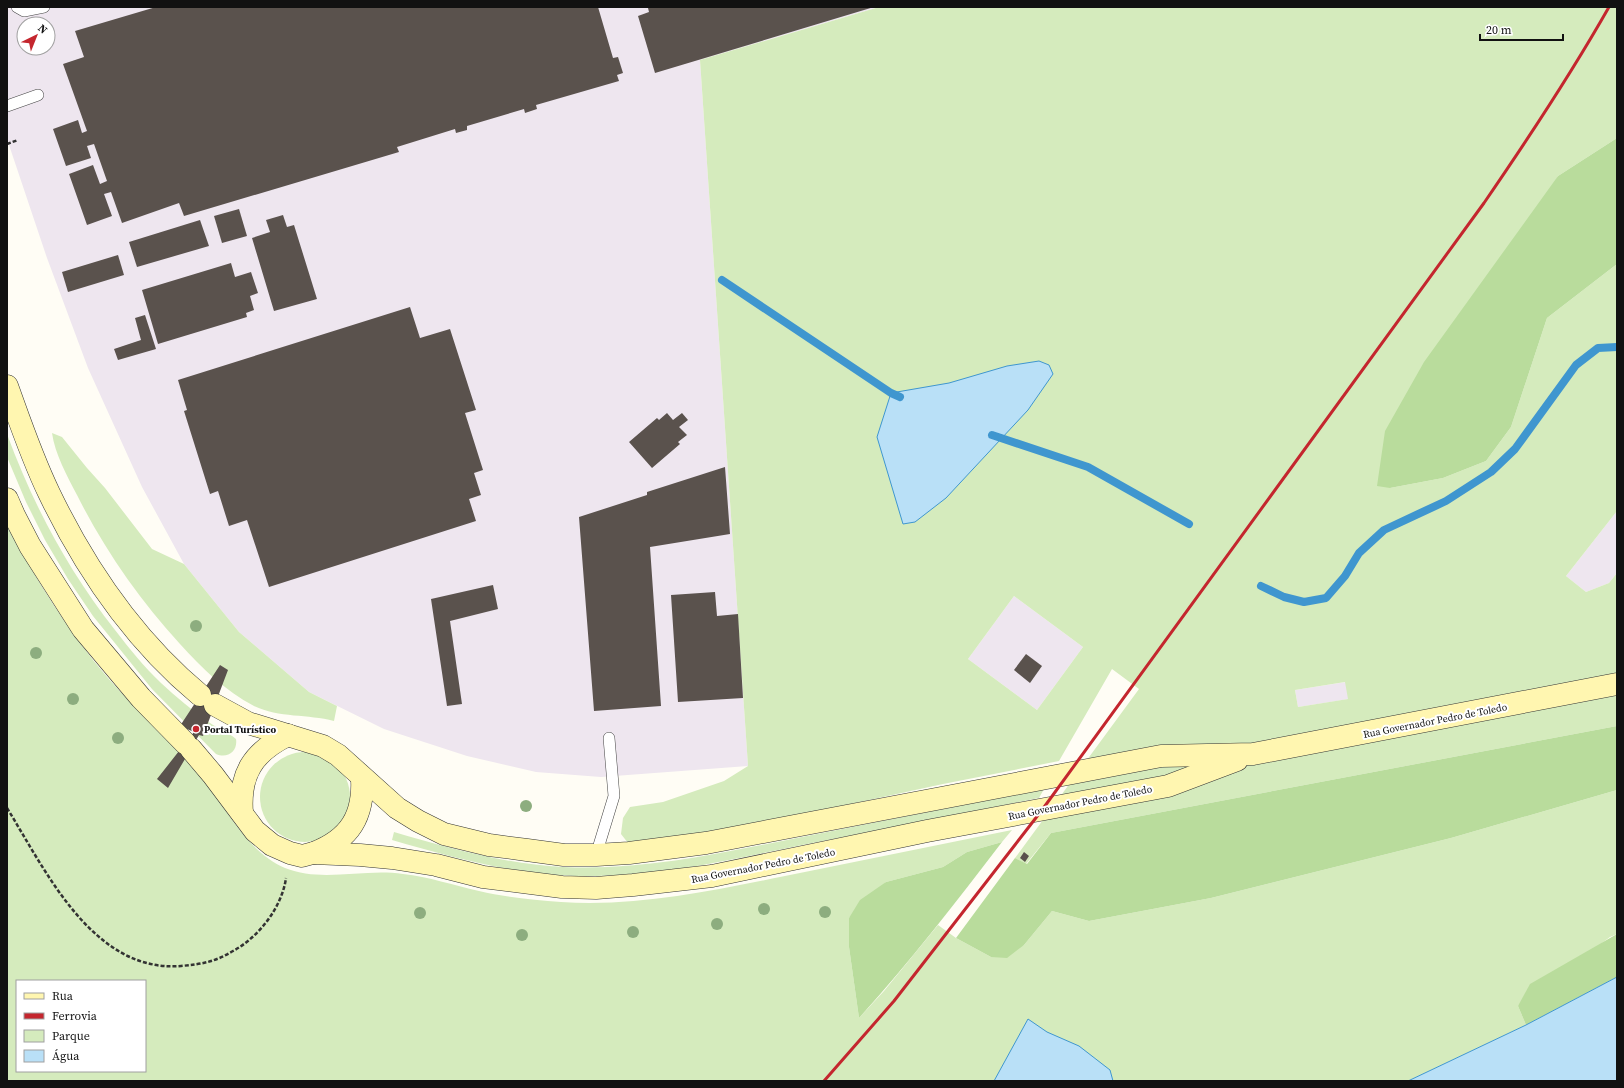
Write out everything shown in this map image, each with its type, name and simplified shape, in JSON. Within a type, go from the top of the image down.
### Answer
[{"type":"main road","name":"Rua Governador Pedro de Toledo","points":[[7,386],[31,452],[48,492],[67,528],[89,566],[114,601],[146,643],[171,670],[207,700],[232,716],[248,723],[323,746],[338,755],[397,808],[418,821],[444,834],[489,844],[564,855],[629,853],[706,844],[1161,756],[1253,754],[1617,684]]},
{"type":"main road","name":"Rua Governador Pedro de Toledo","points":[[7,499],[30,546],[83,629],[140,698],[188,746],[213,775],[254,831],[272,845],[290,853],[302,856],[313,854],[360,855],[392,858],[436,865],[483,877],[562,887],[596,888],[663,882],[712,876],[927,831],[1168,786],[1253,754]]},
{"type":"main road","points":[[242,813],[241,797],[244,781],[251,766],[260,753],[274,742],[288,736]]},
{"type":"main road","points":[[313,854],[342,838],[353,825],[360,811],[362,800],[362,778]]},
{"type":"lane","points":[[18,7],[24,11],[44,7]]},
{"type":"lane","points":[[7,106],[38,95]]},
{"type":"lane","points":[[596,855],[614,796],[609,738]]},
{"type":"path","points":[[7,144],[18,140]]},
{"type":"path","points":[[7,808],[62,897],[92,930],[114,950],[138,962],[169,967],[195,965],[218,960],[244,945],[266,923],[285,888],[290,853]]},
{"type":"shaded area","points":[[7,7],[879,7],[700,60],[748,766],[601,777],[536,772],[467,756],[384,729],[309,692],[239,632],[184,564],[142,487],[88,368],[47,258],[7,139]]},
{"type":"shaded area","points":[[1617,511],[1617,573],[1609,583],[1586,592],[1566,576]]},
{"type":"shaded area","points":[[1014,596],[1083,647],[1037,710],[968,659]]},
{"type":"shaded area","points":[[1346,682],[1349,699],[1298,707],[1295,690]]},
{"type":"green space","points":[[879,7],[1617,7],[1617,138],[1558,176],[1390,488],[1443,478],[1486,461],[1511,427],[1547,318],[1617,264],[1617,511],[1566,576],[1586,592],[1609,583],[1617,573],[1617,726],[1051,833],[1026,864],[1015,858],[1139,689],[1112,669],[1059,761],[943,784],[763,823],[705,833],[628,843],[621,834],[623,818],[630,807],[663,802],[724,781],[748,766],[700,60]],"holes":[[[1014,596],[1083,647],[1037,710],[968,659]],[[1345,682],[1348,699],[1298,707],[1295,690]]]},
{"type":"green space","points":[[1617,138],[1617,264],[1547,318],[1511,427],[1486,461],[1443,478],[1390,488],[1377,486],[1385,431],[1424,362],[1558,176]]},
{"type":"green space","points":[[52,433],[62,437],[105,488],[152,549],[184,564],[239,632],[309,692],[337,706],[334,721],[314,717],[283,714],[254,706],[233,693],[197,662],[150,609],[123,573],[87,515],[65,473]]},
{"type":"green space","points":[[7,434],[28,486],[53,536],[82,584],[98,607],[137,657],[161,683],[185,704],[213,725],[236,739],[234,750],[231,753],[228,755],[216,754],[152,689],[93,616],[68,579],[45,540],[26,502],[7,457]]},
{"type":"green space","points":[[7,524],[29,565],[53,604],[93,660],[129,701],[195,768],[245,837],[270,860],[285,868],[299,872],[328,875],[388,873],[413,875],[469,889],[520,898],[561,902],[617,902],[645,900],[729,887],[1012,830],[1002,842],[967,852],[943,867],[886,882],[849,918],[849,947],[859,1018],[884,991],[938,925],[956,938],[991,957],[1024,945],[1052,911],[1089,921],[1211,898],[1451,838],[1617,790],[1617,934],[1610,937],[1518,1006],[1526,1025],[1408,1081],[7,1081]]},
{"type":"green space","points":[[1617,726],[1617,790],[1451,838],[1211,898],[1089,921],[1052,911],[1024,945],[1007,958],[991,957],[956,938],[1015,858],[1027,864],[1051,833]]},
{"type":"green space","points":[[305,752],[322,756],[337,765],[346,780],[350,797],[346,814],[337,829],[322,838],[305,842],[288,838],[273,829],[264,814],[260,797],[264,780],[273,765],[288,756]]},
{"type":"green space","points":[[1044,789],[1039,798],[725,861],[648,873],[596,876],[544,874],[492,866],[392,840],[394,832],[435,844],[499,859],[541,865],[593,868],[651,864],[710,855]]},
{"type":"green space","points":[[1002,842],[915,954],[859,1018],[849,947],[849,918],[860,900],[886,882],[943,867],[967,852]]},
{"type":"green space","points":[[1617,934],[1617,977],[1526,1025],[1518,1006],[1530,984]]},
{"type":"water","points":[[1039,361],[1049,365],[1053,374],[1028,410],[946,498],[915,522],[903,524],[877,437],[891,393],[949,383],[1007,366]]},
{"type":"water","points":[[1617,977],[1617,1081],[1408,1081],[1526,1025]]},
{"type":"water","points":[[1028,1019],[1047,1032],[1079,1046],[1110,1070],[1113,1081],[994,1081]]},
{"type":"building","points":[[156,7],[598,7],[613,58],[618,57],[623,73],[617,75],[619,81],[536,105],[537,109],[525,113],[524,109],[467,126],[467,130],[456,133],[455,129],[397,147],[399,152],[184,216],[179,203],[122,223],[111,192],[104,194],[112,216],[87,225],[69,174],[93,165],[100,184],[107,181],[94,144],[87,146],[91,158],[66,166],[53,129],[78,120],[82,133],[87,131],[63,64],[84,57],[75,31]]},
{"type":"building","points":[[874,7],[655,73],[638,16],[649,12],[648,8]]},
{"type":"building","points":[[239,209],[247,236],[222,243],[214,216]]},
{"type":"building","points":[[283,215],[287,227],[294,225],[317,299],[274,311],[252,238],[270,232],[266,220]]},
{"type":"building","points":[[200,220],[209,246],[137,267],[129,242]]},
{"type":"building","points":[[118,255],[124,275],[68,292],[62,272]]},
{"type":"building","points":[[231,263],[235,277],[251,272],[258,293],[250,296],[254,310],[246,313],[247,317],[158,344],[142,290]]},
{"type":"building","points":[[410,307],[420,338],[450,329],[476,410],[465,413],[483,470],[474,473],[481,495],[469,499],[476,521],[269,587],[247,520],[229,526],[218,491],[210,494],[184,411],[187,410],[178,380]]},
{"type":"building","points":[[145,315],[156,349],[118,360],[114,349],[141,340],[135,318]]},
{"type":"building","points":[[667,413],[673,420],[682,413],[688,420],[679,427],[687,435],[678,442],[680,444],[652,468],[629,442],[657,418],[659,420]]},
{"type":"building","points":[[725,467],[730,534],[650,547],[661,706],[594,711],[579,517],[647,495],[647,492]]},
{"type":"building","points":[[493,585],[498,609],[450,621],[462,704],[447,706],[431,599]]},
{"type":"building","points":[[715,592],[717,616],[738,614],[743,698],[678,702],[671,595]]},
{"type":"building","points":[[1026,654],[1042,666],[1030,683],[1014,670]]},
{"type":"building","name":"Portal Turístico","points":[[220,665],[228,670],[203,736],[199,735],[168,788],[157,779],[194,732],[180,726]]},
{"type":"building","points":[[1024,852],[1029,856],[1025,862],[1020,858]]},
{"type":"waterway","points":[[722,280],[891,393],[900,397]]},
{"type":"waterway","points":[[1261,586],[1284,597],[1304,602],[1326,598],[1345,576],[1359,553],[1384,530],[1446,501],[1491,472],[1515,449],[1576,365],[1598,348],[1617,347]]},
{"type":"waterway","points":[[992,435],[1088,467],[1189,524]]},
{"type":"railway","points":[[824,1081],[894,1001],[1042,810],[1484,203],[1549,106],[1609,7]]},
{"type":"place","name":"Portal Turístico","points":[[196,729]]}]
